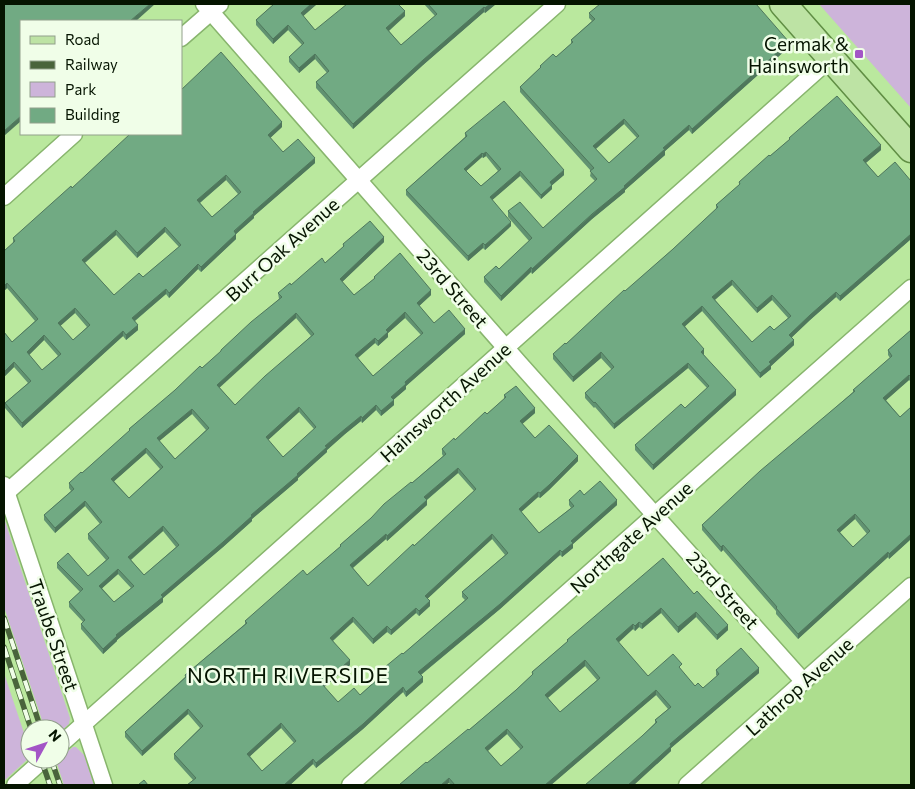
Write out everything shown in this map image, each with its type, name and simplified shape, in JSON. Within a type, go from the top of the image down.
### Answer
[{"type":"main road","points":[[783,4],[911,149]]},
{"type":"street","name":"Burr Oak Avenue","points":[[5,489],[359,180],[557,4]]},
{"type":"street","name":"23rd Street","points":[[212,6],[359,180],[506,348],[804,682]]},
{"type":"street","points":[[182,37],[212,6]]},
{"type":"street","name":"Hainsworth Avenue","points":[[70,736],[831,58]]},
{"type":"street","points":[[4,197],[73,135]]},
{"type":"street","name":"Northgate Avenue","points":[[350,785],[911,288]]},
{"type":"street","name":"Traube Street","points":[[5,489],[104,785]]},
{"type":"street","name":"Lathrop Avenue","points":[[687,785],[911,586]]},
{"type":"street","points":[[15,785],[33,769]]},
{"type":"shaded area","points":[[911,593],[911,785],[693,785]]},
{"type":"green space","points":[[819,4],[911,4],[911,108]]},
{"type":"green space","points":[[4,518],[70,719],[42,719],[4,607]]},
{"type":"green space","points":[[4,673],[20,721],[20,766],[4,781]]},
{"type":"green space","points":[[76,747],[84,755],[94,785],[64,785],[59,769],[70,769],[70,749]]},
{"type":"building","points":[[4,4],[150,4],[131,20],[20,20],[20,117],[4,131]]},
{"type":"building","points":[[274,4],[311,4],[301,13],[315,30],[347,4],[398,4],[405,11],[386,28],[401,45],[437,14],[428,4],[490,4],[484,7],[423,60],[353,124],[316,82],[329,71],[315,54],[299,68],[289,57],[304,43],[288,25],[273,39],[256,20]]},
{"type":"building","points":[[600,4],[756,4],[789,42],[692,129],[689,125],[663,148],[665,149],[625,187],[592,214],[532,269],[531,267],[501,296],[484,277],[496,266],[499,269],[532,238],[508,211],[520,202],[543,228],[597,179],[590,171],[594,168],[520,87],[553,54],[556,57],[573,42],[571,40],[595,19],[589,13]],"holes":[[[624,119],[639,136],[609,163],[593,146]]]},
{"type":"building","points":[[221,52],[282,122],[268,135],[283,152],[298,139],[315,158],[253,212],[234,231],[236,234],[201,267],[198,264],[169,293],[166,289],[132,318],[138,325],[126,335],[123,331],[22,423],[5,403],[31,381],[14,362],[4,372],[4,332],[12,342],[38,319],[7,283],[4,286],[4,251],[15,241],[13,238],[71,186],[72,188],[129,135],[182,135],[182,89]],"holes":[[[226,175],[241,192],[212,217],[197,200]],[[165,227],[181,245],[143,277],[139,273],[114,295],[82,260],[116,230],[137,253]],[[75,308],[90,325],[73,340],[58,323]],[[44,335],[61,354],[42,370],[27,352]]]},
{"type":"building","points":[[837,96],[881,145],[863,160],[878,177],[895,162],[911,181],[911,234],[840,296],[836,292],[810,315],[789,335],[794,340],[769,362],[771,364],[760,373],[702,306],[682,324],[704,349],[701,352],[736,390],[653,465],[635,445],[681,404],[685,408],[709,386],[688,363],[614,424],[585,393],[614,367],[601,352],[573,377],[553,354],[673,249],[718,207],[716,205],[740,184],[739,182]],"holes":[[[732,280],[757,308],[772,295],[791,316],[774,330],[770,326],[752,342],[712,297]]]},
{"type":"building","points":[[504,101],[564,170],[550,182],[552,185],[541,195],[520,171],[490,197],[511,222],[485,245],[483,243],[468,256],[406,190],[467,136],[465,133]],"holes":[[[486,152],[501,169],[481,186],[464,169],[482,153]]]},
{"type":"building","points":[[370,221],[384,237],[340,279],[354,295],[375,278],[400,253],[431,290],[417,303],[434,323],[449,310],[465,329],[405,382],[406,384],[391,397],[394,400],[381,411],[376,405],[325,446],[327,447],[298,475],[161,595],[163,597],[116,635],[103,649],[81,624],[85,620],[69,602],[83,589],[57,563],[68,553],[88,576],[109,558],[88,534],[102,522],[85,501],[55,528],[44,515],[74,489],[69,483],[200,366],[202,368],[251,322],[282,297],[278,293],[290,283],[291,285],[322,258],[325,263],[344,246],[343,244]],"holes":[[[405,312],[423,333],[373,376],[355,355],[375,338],[378,341],[388,332],[386,330]],[[296,313],[314,334],[265,376],[235,405],[217,385]],[[299,407],[316,427],[283,457],[266,437]],[[192,409],[209,428],[175,459],[157,438]],[[146,448],[163,467],[129,498],[111,479]],[[163,526],[179,545],[144,575],[128,557]],[[118,569],[134,586],[114,602],[99,586]]]},
{"type":"building","points":[[911,330],[911,377],[909,375],[883,398],[900,417],[911,407],[911,534],[889,554],[888,552],[798,634],[723,545],[721,547],[702,525],[760,471],[855,391],[853,390],[892,356],[888,350]],"holes":[[[855,514],[870,531],[853,547],[837,530]]]},
{"type":"building","points":[[516,386],[535,408],[520,421],[535,438],[549,425],[578,456],[549,485],[519,509],[539,533],[574,506],[569,500],[580,490],[584,495],[600,481],[617,500],[571,541],[573,543],[562,552],[560,550],[500,604],[418,672],[423,677],[406,692],[403,687],[363,724],[316,763],[313,759],[284,785],[187,785],[196,778],[174,754],[203,726],[188,709],[142,751],[125,732],[186,677],[185,675],[247,623],[245,621],[303,570],[307,575],[341,546],[384,504],[446,454],[442,449],[454,438],[455,440],[485,412],[487,414],[506,397],[504,395]],"holes":[[[458,468],[476,489],[368,586],[350,565],[386,534],[387,536],[427,500],[424,497]],[[492,534],[508,553],[462,592],[468,598],[403,654],[385,667],[388,670],[360,695],[354,688],[338,702],[322,684],[350,660],[330,638],[353,617],[373,639],[387,626],[391,630],[416,608],[419,611],[430,601],[425,596]],[[281,723],[296,741],[262,771],[247,754]]]},
{"type":"building","points":[[663,558],[694,594],[697,591],[728,625],[717,635],[696,612],[678,627],[661,608],[642,624],[639,622],[635,626],[633,624],[616,639],[648,676],[673,654],[682,664],[679,667],[695,686],[698,683],[703,688],[719,674],[716,670],[741,648],[759,668],[670,744],[671,746],[628,785],[585,785],[642,736],[657,722],[655,720],[671,707],[656,690],[545,785],[455,785],[449,778],[441,785],[399,785],[516,690],[533,674],[532,672]],"holes":[[[585,660],[600,678],[560,712],[545,695]],[[507,729],[523,747],[501,766],[485,748]]]},
{"type":"building","points":[[144,780],[148,785],[138,785]]},
{"type":"railway","points":[[4,618],[38,719]]},
{"type":"railway","points":[[4,647],[28,719]]},
{"type":"railway","points":[[44,769],[50,785]]},
{"type":"railway","points":[[54,769],[60,785]]},
{"type":"place","name":"Cermak & Hainsworth","points":[[859,54]]},
{"type":"district","name":"NORTH RIVERSIDE","points":[[288,674]]}]
